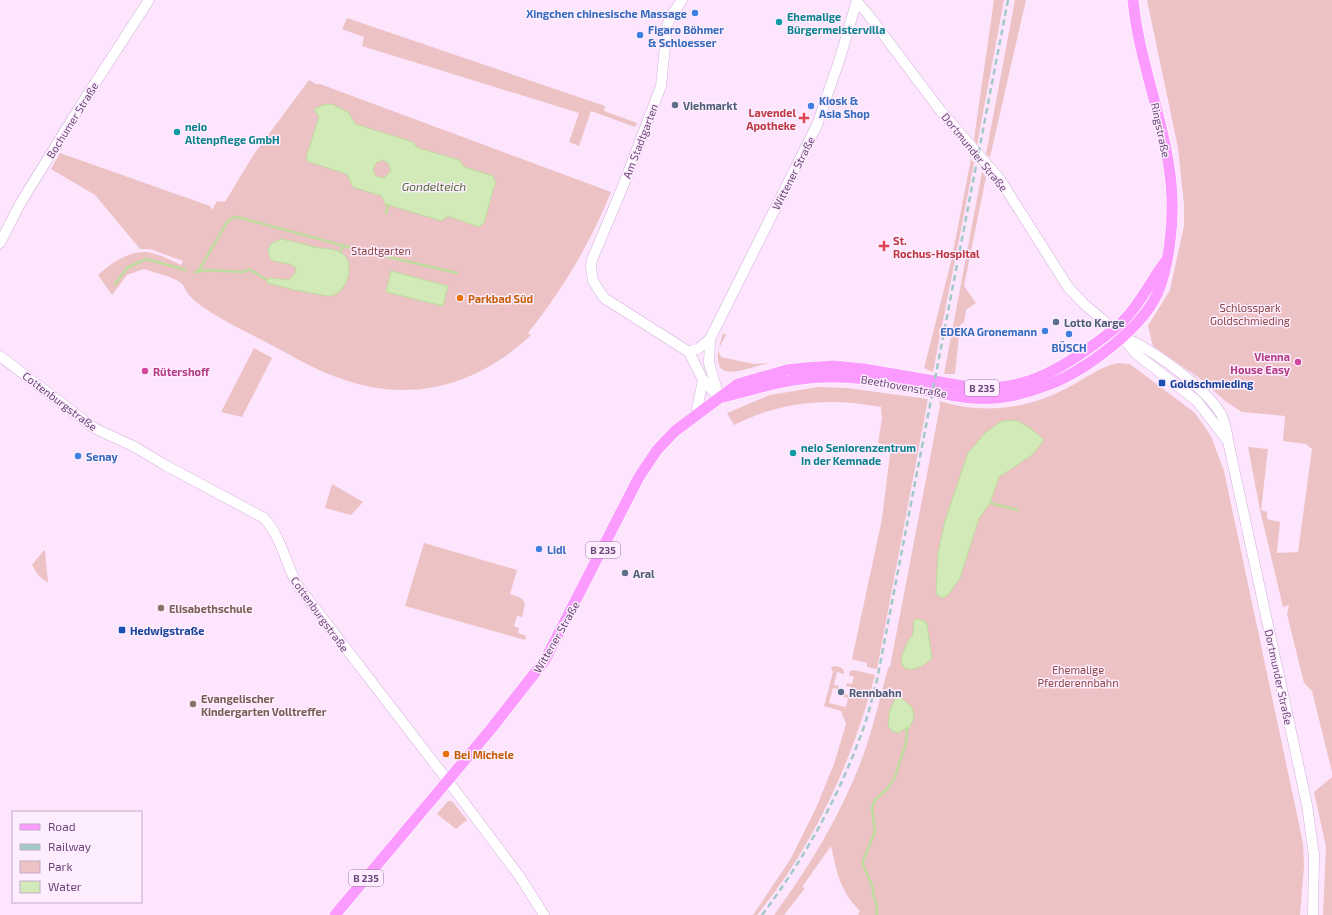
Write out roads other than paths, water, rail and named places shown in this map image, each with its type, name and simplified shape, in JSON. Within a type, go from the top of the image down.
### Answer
[{"type":"main road","name":"Ringstraße","points":[[1123,337],[1141,319],[1160,288],[1172,222],[1172,197],[1167,159],[1133,0]]},
{"type":"main road","name":"Ringstraße","points":[[1114,329],[1130,313],[1165,262]]},
{"type":"main road","name":"Beethovenstraße","points":[[719,398],[738,384],[787,370],[817,367],[864,369],[975,388],[993,389],[1017,385],[1042,377],[1064,366],[1114,329]]},
{"type":"main road","name":"Beethovenstraße","points":[[719,398],[788,380],[834,376],[876,380],[973,398],[994,398],[1021,394],[1059,380],[1123,337]]},
{"type":"main road","name":"Wittener Straße","points":[[335,915],[491,729],[545,660],[647,465],[675,431],[719,398]]},
{"type":"street","name":"Bochumer Straße","points":[[0,243],[20,204],[75,114],[150,0]]},
{"type":"street","name":"Am Stadtgarten","points":[[682,0],[670,17],[667,27],[661,86],[623,186],[592,260],[591,266],[593,282],[604,298],[689,352]]},
{"type":"street","name":"Dortmunder Straße","points":[[857,1],[940,110],[999,178],[1068,287],[1084,304],[1123,337],[1142,345],[1204,393],[1221,415],[1227,431],[1307,805],[1314,855],[1313,915]]},
{"type":"street","name":"Wittener Straße","points":[[689,352],[699,348],[710,339],[817,125],[838,65],[857,1]]},
{"type":"street","name":"Wittener Straße","points":[[710,339],[709,363],[719,398]]},
{"type":"street","points":[[689,352],[703,380],[719,398]]},
{"type":"street","name":"Cottenburgstraße","points":[[0,356],[94,428],[135,447],[264,518],[272,528],[290,573],[298,586],[520,877],[544,915]]},
{"type":"street","points":[[696,414],[703,380]]},
{"type":"water","name":"Gondelteich","points":[[332,104],[348,112],[355,124],[413,142],[418,148],[459,160],[464,167],[493,176],[496,184],[494,186],[484,223],[479,227],[448,216],[442,221],[385,204],[382,196],[353,187],[347,174],[309,162],[306,158],[319,117],[314,109],[323,105]],"holes":[[[383,160],[388,163],[391,171],[385,177],[380,178],[375,175],[373,169],[377,162]]]},
{"type":"water","points":[[281,239],[314,247],[332,249],[342,253],[349,264],[349,271],[347,279],[340,291],[334,295],[328,296],[267,283],[267,280],[270,278],[289,280],[296,272],[295,267],[290,264],[273,261],[270,258],[268,249],[272,243]]},
{"type":"water","points":[[391,271],[448,286],[443,306],[386,292]]},
{"type":"water","points":[[1016,420],[1030,428],[1044,440],[1032,455],[999,477],[990,503],[979,518],[960,578],[948,595],[942,598],[936,594],[938,553],[945,521],[968,453],[986,432],[1002,421]]},
{"type":"water","points":[[916,619],[925,621],[927,625],[932,658],[920,667],[908,669],[904,667],[902,663],[902,657],[908,641],[913,635],[914,621]]},
{"type":"water","points":[[896,697],[901,698],[912,707],[914,718],[908,730],[904,729],[899,733],[892,731],[888,726],[890,710]]},
{"type":"waterway","points":[[386,213],[388,205]]},
{"type":"waterway","points":[[198,272],[227,222],[232,218],[237,217],[371,253]]},
{"type":"waterway","points":[[340,252],[343,246]]},
{"type":"waterway","points":[[376,254],[457,273]]},
{"type":"waterway","points":[[115,284],[127,268],[146,259],[186,270]]},
{"type":"waterway","points":[[195,272],[206,270],[244,272],[249,269],[267,280]]},
{"type":"waterway","points":[[990,503],[1018,510]]},
{"type":"waterway","points":[[877,915],[877,905],[873,895],[873,888],[863,865],[863,861],[875,832],[872,808],[875,800],[887,789],[894,779],[906,743],[907,728]]},
{"type":"railway","points":[[762,915],[792,872],[830,806],[852,759],[870,708],[877,680],[1008,0]]},
{"type":"place","name":"Xingchen chinesische Massage","points":[[695,13]]},
{"type":"place","name":"Ehemalige Bürgermeistervilla","points":[[779,22]]},
{"type":"place","name":"Figaro Böhmer & Schloesser","points":[[640,35]]},
{"type":"place","name":"Viehmarkt","points":[[675,105]]},
{"type":"place","name":"Kiosk & Asia Shop","points":[[811,106]]},
{"type":"place","name":"Lavendel Apotheke","points":[[804,118]]},
{"type":"place","name":"neio Altenpflege GmbH","points":[[177,132]]},
{"type":"place","name":"St. Rochus-Hospital","points":[[884,246]]},
{"type":"place","name":"Parkbad Süd","points":[[460,298]]},
{"type":"place","name":"Lotto Karge","points":[[1056,322]]},
{"type":"place","name":"EDEKA Gronemann","points":[[1045,331]]},
{"type":"place","name":"BÜSCH","points":[[1069,334]]},
{"type":"place","name":"Vienna House Easy","points":[[1298,362]]},
{"type":"place","name":"Rütershoff","points":[[145,371]]},
{"type":"place","name":"Goldschmieding","points":[[1162,383]]},
{"type":"place","name":"neio Seniorenzentrum In der Kemnade","points":[[793,453]]},
{"type":"place","name":"Senay","points":[[78,456]]},
{"type":"place","name":"Lidl","points":[[539,549]]},
{"type":"place","name":"Aral","points":[[625,573]]},
{"type":"place","name":"Elisabethschule","points":[[161,608]]},
{"type":"place","name":"Hedwigstraße","points":[[122,630]]},
{"type":"place","name":"Rennbahn","points":[[841,692]]},
{"type":"place","name":"Evangelischer Kindergarten Volltreffer","points":[[193,704]]},
{"type":"place","name":"Bei Michele","points":[[446,754]]},
{"type":"park label","name":"Stadtgarten","points":[[381,250]]},
{"type":"park label","name":"Schlosspark Goldschmieding","points":[[1250,313]]},
{"type":"park label","name":"Ehemalige Pferderennbahn","points":[[1078,675]]}]
